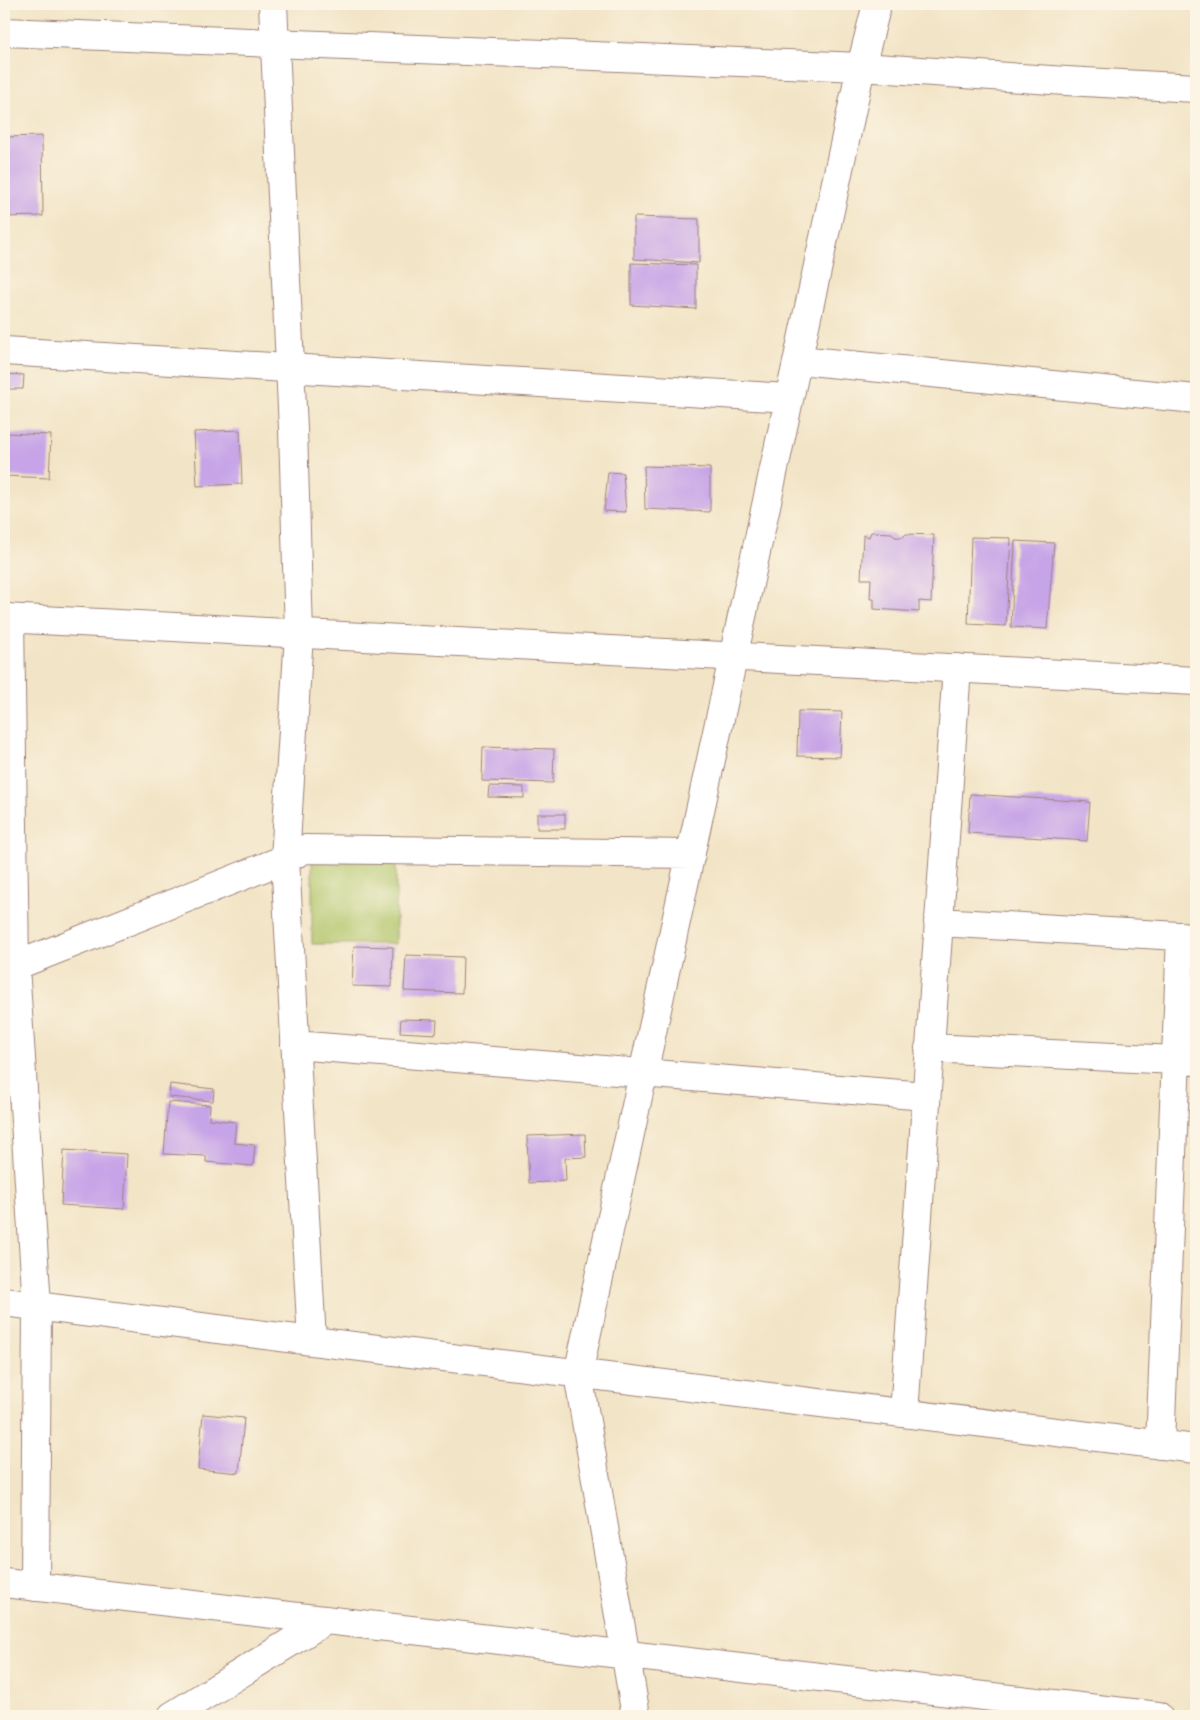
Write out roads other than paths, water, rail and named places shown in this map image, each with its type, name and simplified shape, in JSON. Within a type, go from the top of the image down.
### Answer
[{"type":"street","points":[[273,4],[290,369],[299,634],[285,859],[312,1341]]},
{"type":"street","points":[[636,1716],[578,1374],[861,67],[877,4]]},
{"type":"street","points":[[4,32],[861,67],[1066,82],[1196,88]]},
{"type":"street","points":[[4,351],[789,398]]},
{"type":"street","points":[[798,360],[1196,399]]},
{"type":"street","points":[[35,1587],[37,1306],[9,968],[7,618],[734,655],[1196,681]]},
{"type":"street","points":[[904,1414],[956,668]]},
{"type":"street","points":[[9,968],[285,859],[305,849],[691,854]]},
{"type":"street","points":[[938,922],[1188,937],[1186,1061],[1160,1445]]},
{"type":"street","points":[[295,1045],[926,1096]]},
{"type":"street","points":[[929,1048],[1186,1061]]},
{"type":"street","points":[[4,1302],[1196,1449]]},
{"type":"street","points":[[4,1583],[626,1655],[1066,1711],[1158,1716]]},
{"type":"street","points":[[172,1716],[326,1620]]}]
